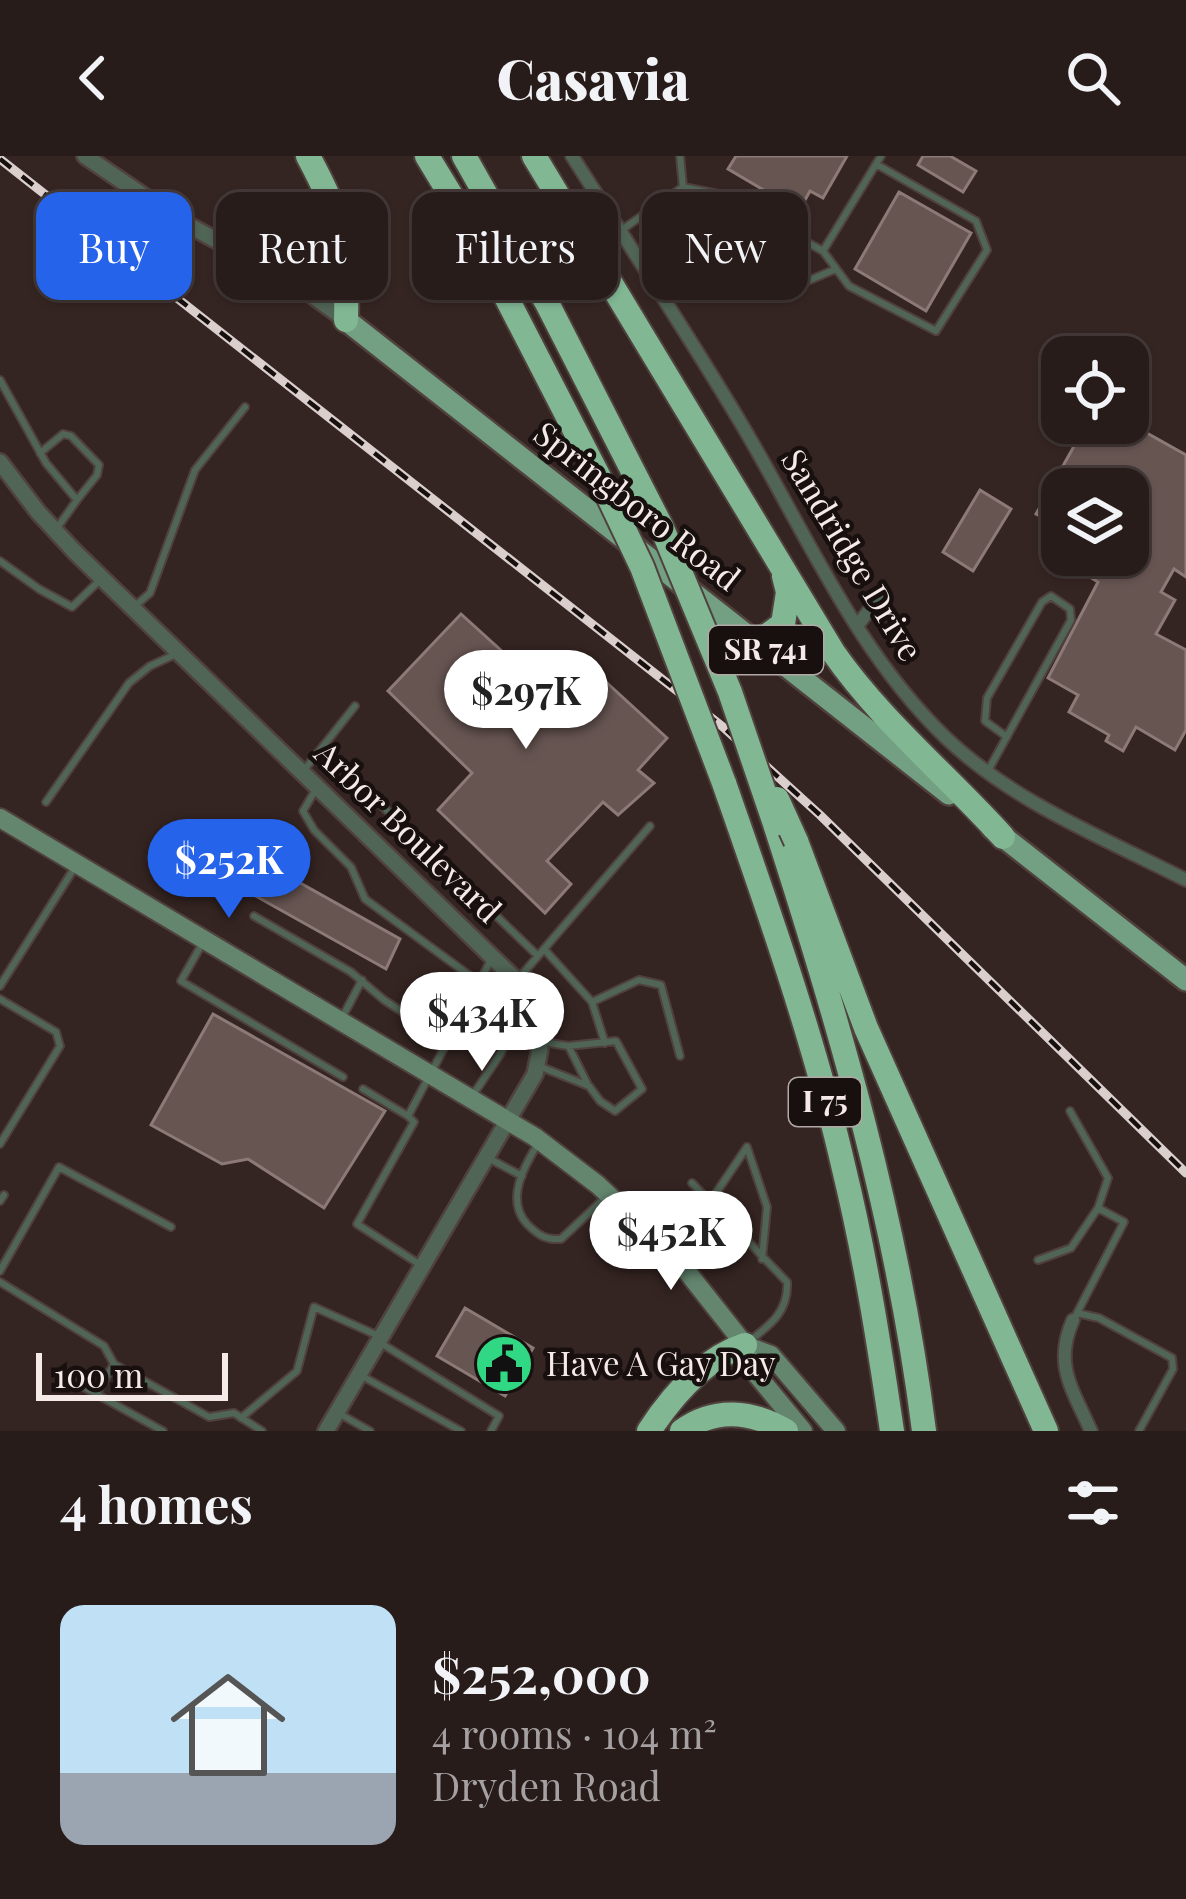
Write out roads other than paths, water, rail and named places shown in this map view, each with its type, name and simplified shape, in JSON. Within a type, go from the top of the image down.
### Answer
[{"type":"highway","points":[[308,156],[325,192]]},
{"type":"highway","name":"I 75","points":[[427,156],[501,286],[642,567],[724,783],[768,907],[843,1164],[875,1316],[892,1431]]},
{"type":"highway","name":"I 75","points":[[464,156],[547,303],[662,528],[730,692],[775,824],[862,1116],[907,1309],[924,1431]]},
{"type":"highway","points":[[534,156],[859,690],[943,770],[1003,837]]},
{"type":"highway","points":[[346,320],[347,300]]},
{"type":"highway","points":[[757,643],[774,634],[787,612],[788,592],[779,563]]},
{"type":"highway","points":[[730,692],[796,841],[866,1028],[1046,1431]]},
{"type":"highway","points":[[649,1431],[681,1391],[722,1353],[745,1345]]},
{"type":"highway","points":[[668,1431],[688,1402],[732,1364],[745,1345]]},
{"type":"highway","points":[[682,1431],[712,1415],[741,1414],[786,1431]]},
{"type":"main road","name":"Springboro Road","points":[[346,320],[1186,980]]},
{"type":"main road","points":[[0,818],[540,1141],[608,1194],[677,1259],[745,1345],[752,1370],[803,1431]]},
{"type":"main road","points":[[745,1345],[772,1355],[836,1431]]},
{"type":"street","name":"Springboro Road","points":[[85,156],[179,220],[216,239]]},
{"type":"street","name":"Sandridge Drive","points":[[572,156],[742,425],[856,626],[921,712],[988,772],[1076,827],[1186,880]]},
{"type":"street","name":"Springboro Road","points":[[317,300],[346,320]]},
{"type":"street","name":"Arbor Boulevard","points":[[1,468],[132,609],[493,957],[533,1008],[540,1042],[538,1066],[326,1431]]},
{"type":"street","points":[[856,626],[880,596]]},
{"type":"street","points":[[1075,1317],[1064,1347],[1064,1370],[1091,1431]]},
{"type":"lane","points":[[680,156],[682,187]]},
{"type":"lane","points":[[620,231],[682,187],[718,194],[824,251],[849,286],[936,331],[987,250],[976,221],[878,160],[824,251]]},
{"type":"lane","points":[[704,191],[706,224],[717,236],[805,282],[836,269]]},
{"type":"lane","points":[[0,380],[40,453],[77,500]]},
{"type":"lane","points":[[132,609],[150,593],[195,470],[245,406]]},
{"type":"lane","points":[[40,453],[63,434],[71,436],[99,465],[98,475],[55,531]]},
{"type":"lane","points":[[0,561],[72,607],[101,578]]},
{"type":"lane","points":[[988,772],[1071,620],[1070,609],[1060,598],[1051,596],[1042,602],[987,698],[985,721],[1007,737]]},
{"type":"lane","points":[[46,802],[128,683],[178,653]]},
{"type":"lane","points":[[303,772],[355,706]]},
{"type":"lane","points":[[322,748],[592,1002],[605,1043]]},
{"type":"lane","points":[[318,786],[303,811],[314,830],[351,867],[364,899],[477,981]]},
{"type":"lane","points":[[516,981],[650,826]]},
{"type":"lane","points":[[0,986],[77,864]]},
{"type":"lane","points":[[254,916],[362,980],[447,1041]]},
{"type":"lane","points":[[205,938],[181,981],[343,1077]]},
{"type":"lane","points":[[409,1117],[493,957]]},
{"type":"lane","points":[[341,1019],[362,980]]},
{"type":"lane","points":[[592,1002],[638,980],[661,985],[680,1056]]},
{"type":"lane","points":[[0,999],[56,1032],[60,1046],[0,1144]]},
{"type":"lane","points":[[470,1099],[515,1022],[533,1008]]},
{"type":"lane","points":[[540,1042],[568,1046],[616,1041],[642,1089],[615,1111],[599,1101],[568,1046]]},
{"type":"lane","points":[[538,1066],[589,1086]]},
{"type":"lane","points":[[363,1089],[414,1122],[357,1224],[422,1266]]},
{"type":"lane","points":[[1038,1259],[1071,1248],[1098,1208],[1108,1178],[1070,1111]]},
{"type":"lane","points":[[540,1141],[522,1176],[516,1204],[520,1216],[538,1235],[561,1239],[608,1194]]},
{"type":"lane","points":[[710,1202],[747,1148],[767,1207],[762,1259]]},
{"type":"lane","points":[[486,1156],[522,1176]]},
{"type":"lane","points":[[0,1271],[59,1167],[171,1227]]},
{"type":"lane","points":[[692,1183],[787,1282],[788,1294],[779,1316],[745,1345]]},
{"type":"lane","points":[[1098,1208],[1124,1222],[1075,1317],[1099,1318],[1172,1358],[1173,1369],[1139,1431]]},
{"type":"lane","points":[[0,1282],[104,1346],[114,1364],[209,1417],[234,1413],[262,1431]]},
{"type":"lane","points":[[241,1418],[297,1371],[314,1307],[379,1340],[499,1416],[491,1431]]},
{"type":"lane","points":[[96,1394],[114,1364]]},
{"type":"lane","points":[[1172,1364],[1186,1371]]},
{"type":"lane","points":[[359,1374],[461,1431]]},
{"type":"lane","points":[[62,1375],[163,1431]]},
{"type":"lane","points":[[337,1412],[370,1431]]},
{"type":"railway","points":[[0,159],[723,727],[820,815],[1186,1173]]},
{"type":"place","name":"Have A Gay Day","points":[[504,1364]]}]
